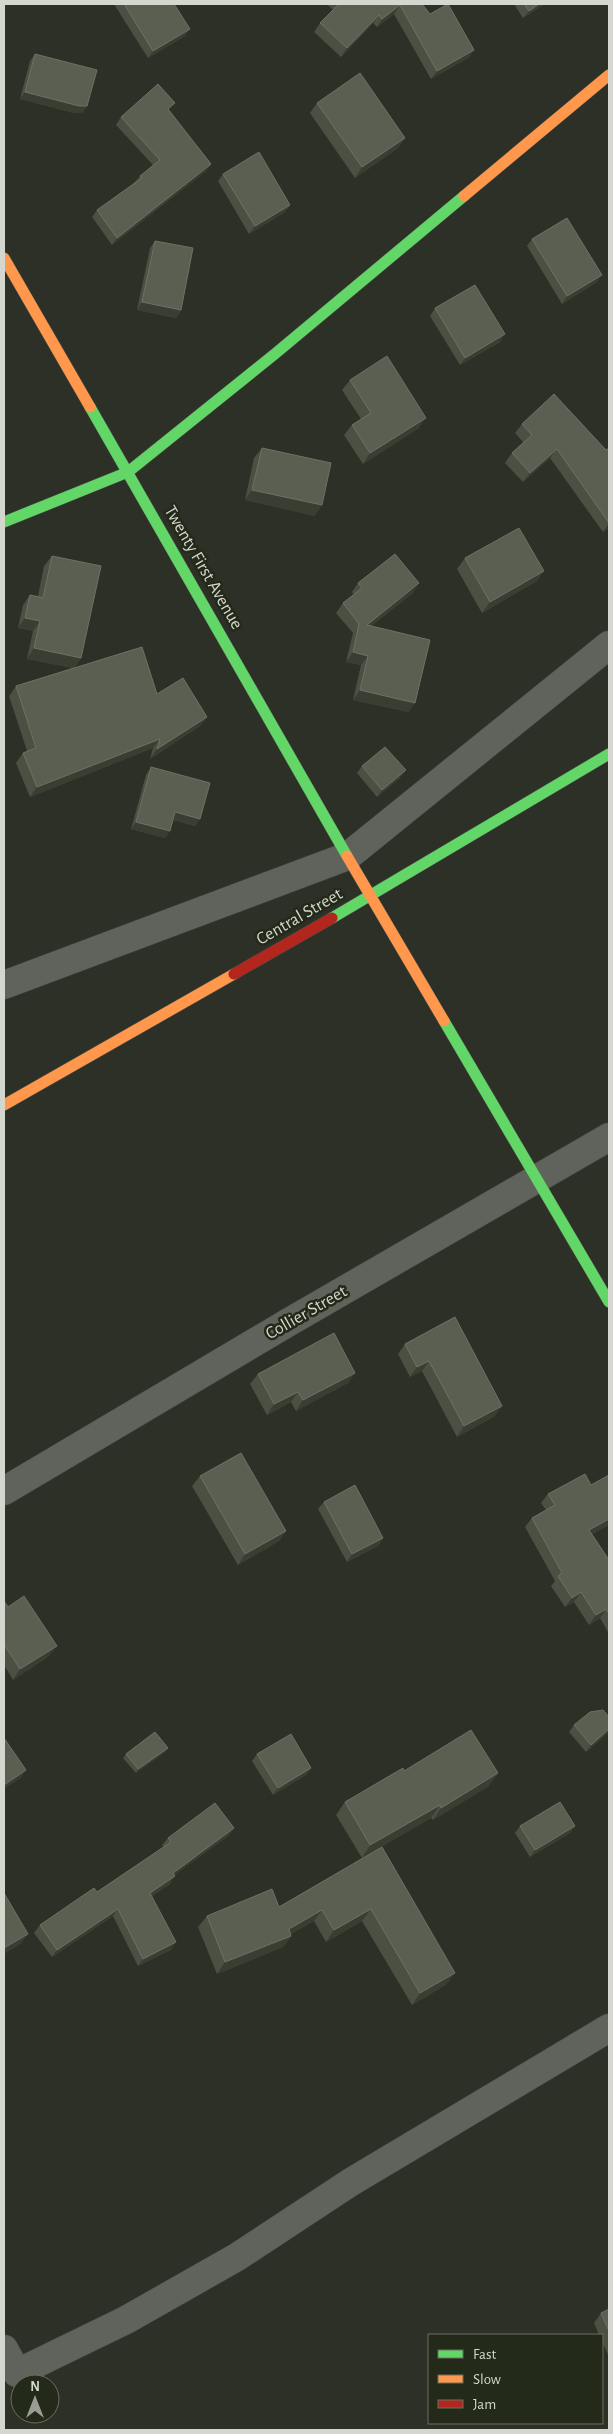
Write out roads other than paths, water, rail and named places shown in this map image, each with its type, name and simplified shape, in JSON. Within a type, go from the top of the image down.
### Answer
[{"type":"street","points":[[4,522],[128,472],[283,347],[609,75]]},
{"type":"street","name":"Twenty First Avenue","points":[[4,258],[370,896],[609,1302]]},
{"type":"street","points":[[4,985],[348,856],[609,645]]},
{"type":"street","name":"Central Street","points":[[4,1105],[370,896],[609,754]]},
{"type":"street","name":"Collier Street","points":[[4,1491],[289,1322],[609,1137]]},
{"type":"street","points":[[12,2374],[126,2320],[237,2257],[351,2182],[609,2028]]},
{"type":"street","points":[[4,2349],[10,2375]]}]
